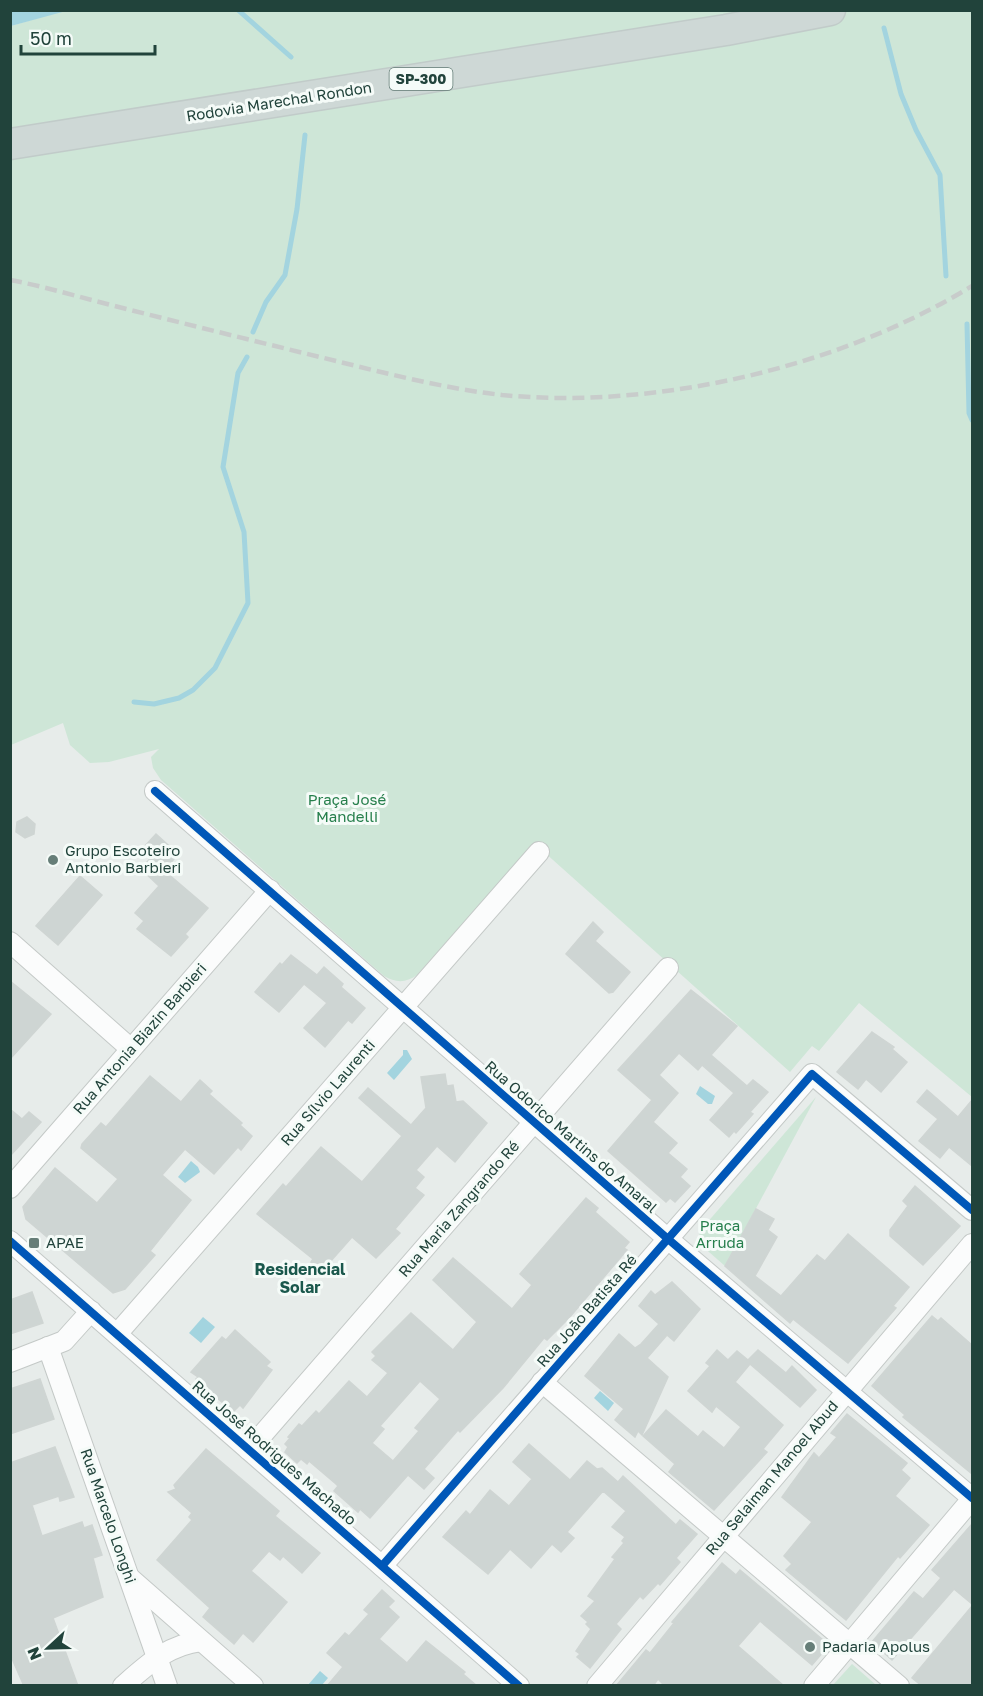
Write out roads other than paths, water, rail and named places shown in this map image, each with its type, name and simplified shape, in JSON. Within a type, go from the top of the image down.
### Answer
[{"type":"main road","name":"Rodovia Marechal Rondon","points":[[10,144],[706,34],[830,10]]},
{"type":"street","name":"Rua Odorico Martins do Amaral","points":[[156,791],[534,1123],[972,1498]]},
{"type":"street","name":"Rua Sílvio Laurenti","points":[[117,1334],[539,852]]},
{"type":"street","name":"Rua Antonia Biazin Barbieri","points":[[10,1188],[270,890]]},
{"type":"street","points":[[10,942],[131,1049]]},
{"type":"street","name":"Rua Maria Zangrando Ré","points":[[249,1450],[668,968]]},
{"type":"street","name":"Rua João Batista Ré","points":[[382,1566],[812,1074],[972,1210]]},
{"type":"street","name":"Rua José Rodrigues Machado","points":[[10,1241],[519,1686]]},
{"type":"street","name":"Rua Selaiman Manoel Abud","points":[[597,1686],[972,1244]]},
{"type":"street","points":[[10,1362],[64,1341],[91,1311]]},
{"type":"street","name":"Rua Marcelo Longhi","points":[[48,1347],[167,1686]]},
{"type":"street","points":[[542,1382],[899,1686]]},
{"type":"street","points":[[814,1686],[972,1498]]},
{"type":"street","points":[[129,1577],[253,1686]]},
{"type":"street","points":[[123,1686],[157,1656],[186,1643],[201,1641]]},
{"type":"water","points":[[11,10],[66,10],[66,11],[11,26]]},
{"type":"water","points":[[403,1050],[407,1050],[412,1059],[394,1080],[387,1073],[403,1055]]},
{"type":"water","points":[[700,1086],[715,1096],[712,1104],[708,1104],[696,1094]]},
{"type":"water","points":[[191,1161],[200,1172],[185,1183],[178,1177]]},
{"type":"water","points":[[203,1317],[215,1327],[201,1343],[189,1333]]},
{"type":"water","points":[[600,1391],[614,1403],[608,1411],[594,1398]]},
{"type":"water","points":[[320,1671],[328,1678],[322,1685],[308,1685]]},
{"type":"waterway","points":[[238,10],[291,57]]},
{"type":"waterway","points":[[884,28],[901,94],[916,130],[940,175],[946,276]]},
{"type":"waterway","points":[[253,332],[266,302],[285,275],[297,209],[305,135]]},
{"type":"waterway","points":[[967,324],[969,413],[972,420]]},
{"type":"waterway","points":[[134,702],[154,704],[179,698],[193,690],[215,668],[248,603],[244,532],[223,467],[238,373],[247,357]]},
{"type":"railway","points":[[10,280],[421,381],[502,395],[561,398],[622,396],[684,388],[746,376],[806,360],[865,339],[920,315],[972,286]]},
{"type":"place","name":"Grupo Escoteiro Antonio Barbieri","points":[[53,860]]},
{"type":"place","name":"APAE","points":[[34,1243]]},
{"type":"place","name":"Padaria Apolus","points":[[810,1647]]},
{"type":"district","name":"Residencial Solar","points":[[300,1278]]},
{"type":"park label","name":"Praça José Mandelli","points":[[347,808]]},
{"type":"park label","name":"Praça Arruda","points":[[720,1234]]}]
